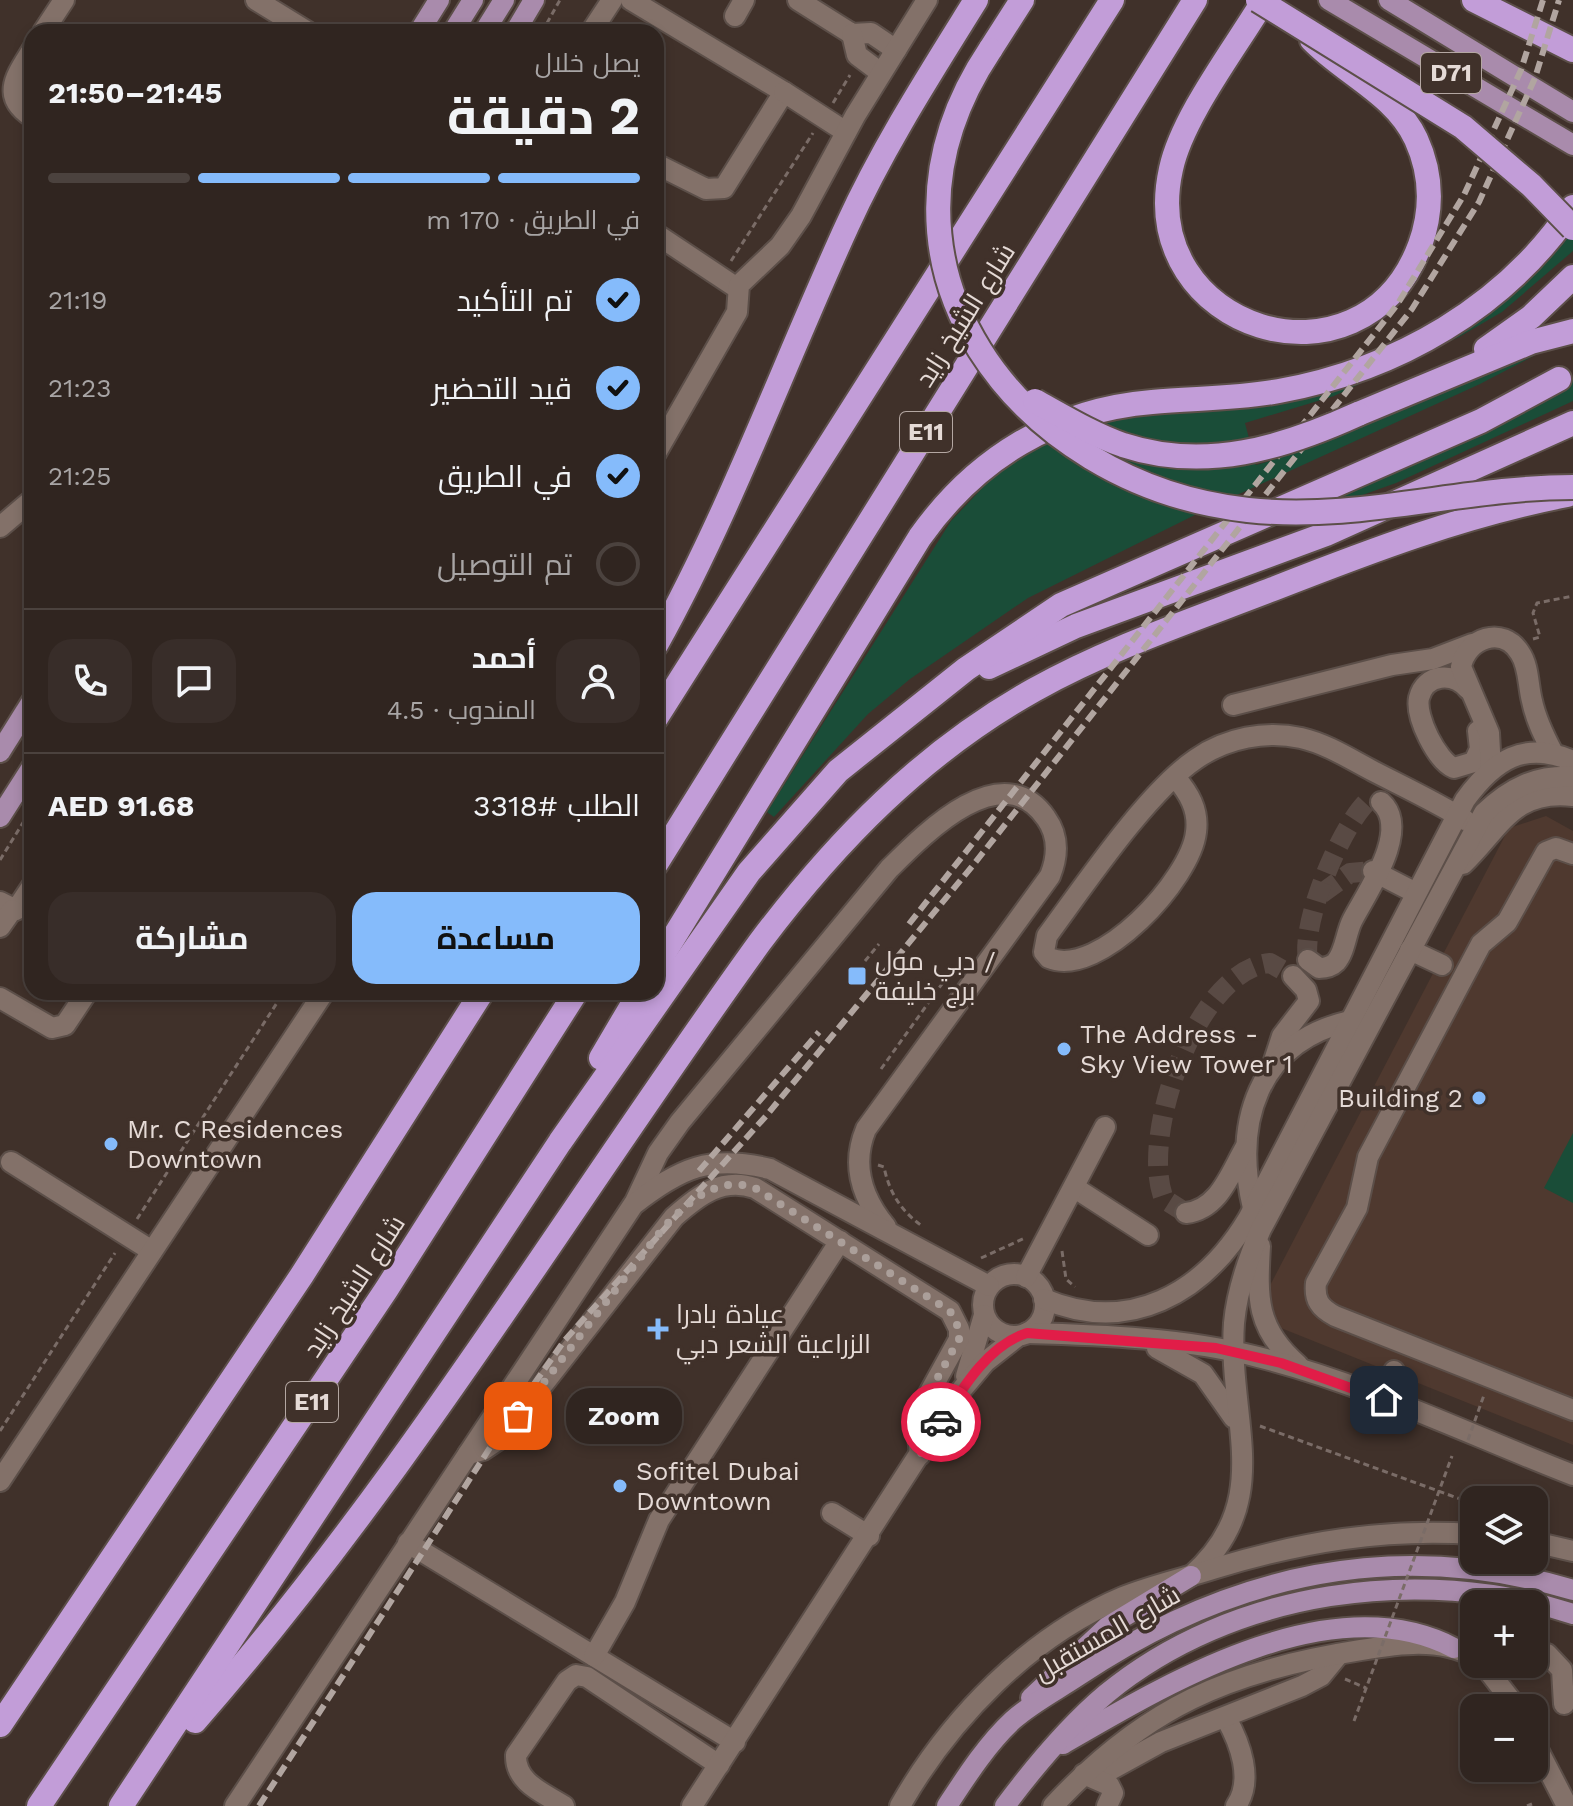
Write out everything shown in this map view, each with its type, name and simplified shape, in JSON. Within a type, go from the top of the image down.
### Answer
[{"type":"highway","points":[[910,107],[927,55],[956,0]]},
{"type":"highway","points":[[664,629],[732,495],[854,213],[910,107],[976,0]]},
{"type":"highway","points":[[1022,0],[960,101],[946,138],[938,185],[938,234],[950,291],[966,327],[1012,390],[1050,427],[1099,462],[1145,485],[1219,506],[1274,512],[1330,513],[1573,487]]},
{"type":"highway","name":"شارع الشيخ زايد","points":[[664,705],[1112,0]]},
{"type":"highway","name":"شارع الشيخ زايد","points":[[664,851],[1195,0]]},
{"type":"highway","points":[[1301,25],[1332,60],[1389,103],[1414,136],[1428,176],[1430,205],[1424,235],[1409,268],[1388,297],[1360,318],[1327,330],[1291,332],[1270,330],[1231,315],[1198,288],[1175,250],[1168,189],[1177,149],[1261,0],[1301,25],[1463,127],[1531,185],[1573,228]]},
{"type":"highway","points":[[1474,0],[1573,50]]},
{"type":"highway","points":[[664,953],[920,537],[947,502],[979,471],[1034,433],[1097,410],[1151,402],[1277,392],[1331,379],[1383,360],[1432,336],[1501,289],[1540,251],[1573,207]]},
{"type":"highway","points":[[1421,385],[1511,333],[1573,277]]},
{"type":"highway","points":[[1012,390],[1114,441],[1147,451],[1192,457],[1261,451],[1531,342],[1573,331]]},
{"type":"highway","points":[[664,995],[777,836],[838,771],[997,646],[1061,605],[1481,421],[1559,379]]},
{"type":"highway","points":[[937,693],[1065,631],[1326,534],[1573,423]]},
{"type":"highway","points":[[140,1780],[272,1629],[421,1431],[731,982],[819,866],[883,799],[956,740],[1035,690],[1163,632],[1412,535],[1491,511],[1573,493]]},
{"type":"highway","name":"شارع الشيخ زايد","points":[[0,1725],[302,1275],[477,1000]]},
{"type":"highway","name":"شارع الشيخ زايد","points":[[39,1806],[386,1290],[571,1000]]},
{"type":"highway","points":[[560,1142],[576,1100],[635,1000]]},
{"type":"highway","points":[[121,1806],[560,1142],[661,1000]]},
{"type":"main road","points":[[458,24],[473,0]]},
{"type":"main road","points":[[489,24],[504,0]]},
{"type":"main road","points":[[520,24],[534,0]]},
{"type":"main road","name":"D71","points":[[1329,0],[1573,145]]},
{"type":"main road","name":"D71","points":[[1389,0],[1573,112]]},
{"type":"main road","points":[[423,24],[434,4]]},
{"type":"main road","points":[[0,751],[24,714]]},
{"type":"main road","points":[[0,817],[24,780]]},
{"type":"main road","name":"شارع المستقبل","points":[[947,1806],[1014,1719],[1149,1632],[1232,1595],[1276,1582],[1366,1567],[1412,1565],[1502,1573],[1573,1590]]},
{"type":"main road","points":[[1014,1719],[1057,1670],[1089,1641],[1133,1608],[1191,1576]]},
{"type":"main road","name":"شارع المستقبل","points":[[1005,1806],[1076,1720],[1143,1667],[1222,1627],[1263,1612],[1347,1594],[1424,1590],[1493,1595],[1573,1614]]},
{"type":"main road","points":[[1049,1752],[1183,1677],[1283,1641],[1330,1631],[1378,1629],[1425,1635],[1454,1648]]},
{"type":"street","points":[[48,24],[64,0]]},
{"type":"street","points":[[256,0],[295,24]]},
{"type":"street","points":[[596,24],[612,0]]},
{"type":"street","points":[[631,0],[846,132]]},
{"type":"street","points":[[798,0],[852,34],[871,33],[896,50]]},
{"type":"street","points":[[729,283],[780,246],[795,226],[846,132],[927,0]]},
{"type":"street","points":[[852,34],[854,50],[881,73]]},
{"type":"street","points":[[24,64],[16,77],[13,94],[24,112]]},
{"type":"street","points":[[664,168],[706,189],[724,188],[784,92]]},
{"type":"street","points":[[664,239],[729,283],[737,312],[664,439]]},
{"type":"street","points":[[0,527],[24,507]]},
{"type":"street","points":[[1233,705],[1392,665],[1433,659],[1494,637],[1514,645],[1522,655],[1536,715],[1553,753]]},
{"type":"street","points":[[1472,644],[1461,667],[1489,733],[1491,770]]},
{"type":"street","points":[[1175,777],[1188,793],[1196,812],[1196,833],[1179,875],[1149,913],[1110,942],[1065,961],[1049,958],[1044,952],[1047,936],[1108,855],[1175,777],[1195,759],[1220,745],[1274,735],[1302,738],[1328,748],[1475,826]]},
{"type":"street","points":[[1044,1299],[1076,1311],[1111,1314],[1162,1301],[1217,1260],[1253,1208],[1456,814],[1478,782],[1491,770],[1527,752],[1553,753],[1573,761]]},
{"type":"street","points":[[1191,1576],[1219,1548],[1237,1513],[1247,1424],[1234,1351],[1239,1294],[1261,1229],[1475,826],[1510,791],[1543,778],[1573,777]]},
{"type":"street","points":[[235,1806],[633,1205],[658,1153],[680,1122],[898,860],[935,827],[979,797],[1010,794],[1037,807],[1054,832],[1056,862],[1050,876],[872,1118],[861,1141],[858,1167],[869,1202],[893,1233]]},
{"type":"street","points":[[1450,874],[1472,855],[1507,813],[1531,800],[1565,796],[1573,809]]},
{"type":"street","points":[[1308,960],[1319,968],[1333,965],[1338,960],[1389,834],[1389,812],[1381,802]]},
{"type":"street","points":[[1573,854],[1562,849],[1546,852],[1507,922],[1481,944],[1368,1157],[1357,1208],[1316,1283],[1314,1293],[1317,1303],[1335,1316],[1573,1410]]},
{"type":"street","points":[[1376,872],[1416,893]]},
{"type":"street","points":[[0,888],[16,900],[0,927]]},
{"type":"street","points":[[1376,970],[1408,954],[1442,965]]},
{"type":"street","points":[[1253,1208],[1245,1148],[1251,1106],[1272,1069],[1282,1036],[1309,1001],[1306,990],[1293,976]]},
{"type":"street","points":[[0,998],[52,1028],[65,1025],[82,1000]]},
{"type":"street","points":[[0,1481],[319,1000]]},
{"type":"street","points":[[1272,1069],[1306,1038],[1350,1021]]},
{"type":"street","points":[[1026,1277],[1105,1127]]},
{"type":"street","points":[[1186,1213],[1213,1201],[1245,1148]]},
{"type":"street","points":[[11,1162],[152,1251]]},
{"type":"street","points":[[633,1205],[666,1180],[690,1168],[717,1162],[744,1162],[800,1182],[989,1286]]},
{"type":"street","points":[[468,1454],[483,1450],[501,1438],[664,1227],[690,1203],[717,1186],[743,1184],[755,1188],[942,1305],[956,1320],[959,1329],[957,1349],[916,1417],[920,1455]]},
{"type":"street","points":[[1075,1188],[1148,1235]]},
{"type":"street","points":[[1261,1229],[1259,1293],[1265,1324],[1282,1351],[1304,1371]]},
{"type":"street","points":[[594,1656],[625,1602],[659,1520],[840,1241]]},
{"type":"street","points":[[692,1806],[958,1394],[985,1362],[1038,1325],[1044,1313],[1044,1299],[1034,1282],[1026,1277],[1006,1275],[989,1286],[984,1296],[984,1315],[958,1394]]},
{"type":"street","points":[[984,1315],[997,1331],[1130,1339],[1234,1351],[1304,1371],[1384,1400],[1570,1475]]},
{"type":"street","points":[[1130,1339],[1169,1352],[1203,1374],[1247,1424]]},
{"type":"street","points":[[1384,1400],[1394,1371]]},
{"type":"street","points":[[832,1513],[869,1536]]},
{"type":"street","points":[[900,1806],[924,1767],[968,1713],[1045,1642],[1114,1601],[1275,1551],[1335,1538],[1397,1533],[1460,1534]]},
{"type":"street","points":[[408,1543],[735,1742]]},
{"type":"street","points":[[1548,1545],[1573,1551]]},
{"type":"street","points":[[1053,1806],[1084,1774],[1147,1724],[1207,1690],[1258,1671],[1339,1654],[1410,1645],[1460,1651]]},
{"type":"street","points":[[1084,1774],[1112,1769],[1161,1742],[1226,1718],[1321,1676],[1339,1654]]},
{"type":"street","points":[[1548,1655],[1562,1670],[1564,1704]]},
{"type":"street","points":[[564,1806],[525,1781],[518,1773],[516,1755],[567,1681],[576,1675],[587,1677],[719,1765]]},
{"type":"street","points":[[1494,1678],[1506,1694]]},
{"type":"street","points":[[1226,1718],[1243,1759],[1244,1785],[1236,1806]]},
{"type":"street","points":[[1548,1769],[1567,1806]]},
{"type":"street","points":[[1084,1774],[1109,1785],[1113,1793],[1107,1806]]},
{"type":"path","points":[[546,24],[560,0]]},
{"type":"path","points":[[729,283],[824,117],[861,59]]},
{"type":"path","points":[[1514,645],[1540,637],[1533,613],[1537,603],[1573,596]]},
{"type":"path","points":[[0,860],[24,821]]},
{"type":"path","points":[[865,961],[879,944]]},
{"type":"path","points":[[881,1069],[947,977]]},
{"type":"path","points":[[0,1431],[279,1000]]},
{"type":"path","points":[[858,1167],[871,1164],[884,1167],[896,1201],[907,1216],[926,1229]]},
{"type":"path","points":[[974,1258],[991,1255],[1036,1235],[1063,1253],[1066,1279],[1082,1292]]},
{"type":"path","points":[[1468,1440],[1484,1395]]},
{"type":"path","points":[[1247,1424],[1460,1499]]},
{"type":"path","points":[[1354,1721],[1452,1456]]},
{"type":"path","points":[[1341,1677],[1366,1688]]},
{"type":"shaded area","points":[[1546,816],[1573,831],[1573,1445],[1276,1326],[1264,1297],[1509,828]]},
{"type":"green space","points":[[1573,223],[1573,251],[1502,312],[1459,337],[1334,396],[1245,423],[1256,465],[1329,439],[1471,374],[1545,350],[1480,384],[1215,505],[1028,598],[910,679],[868,714],[774,817],[767,812],[951,521],[1007,462],[1103,411],[1270,388],[1412,345]]},
{"type":"green space","points":[[1573,378],[1573,401],[1396,483],[1187,558],[1540,397]]},
{"type":"green space","points":[[1573,1133],[1573,1203],[1544,1188]]},
{"type":"tunnel","points":[[1308,960],[1310,923],[1334,855],[1355,816],[1366,803],[1381,802]]},
{"type":"tunnel","points":[[1321,894],[1350,873],[1373,871]]},
{"type":"tunnel","points":[[1186,1213],[1164,1199],[1158,1171],[1167,1099],[1180,1060],[1197,1024],[1219,994],[1243,973],[1270,963],[1293,976]]},
{"type":"railway","points":[[909,924],[1397,305],[1464,195],[1521,70],[1543,0]]},
{"type":"railway","points":[[259,1806],[493,1443],[564,1341],[766,1116],[974,864],[1412,309],[1479,202],[1535,78],[1559,0]]},
{"type":"railway","points":[[699,1171],[819,1032]]},
{"type":"way so far","points":[[518,1416],[664,1227],[690,1203],[717,1186],[730,1183],[755,1188],[950,1311],[959,1329],[957,1349],[919,1408],[914,1427],[920,1455],[941,1422]]},
{"type":"place","name":"دبي مول / برج خليفة","points":[[857,976]]},
{"type":"place","name":"The Address - Sky View Tower 1","points":[[1064,1049]]},
{"type":"place","name":"Building 2","points":[[1479,1098]]},
{"type":"place","name":"Mr. C Residences Downtown","points":[[111,1144]]},
{"type":"place","name":"عيادة بادرا الزراعية الشعر دبي","points":[[658,1329]]},
{"type":"place","name":"Zoom","points":[[518,1416]]},
{"type":"place","name":"Sofitel Dubai Downtown","points":[[620,1486]]},
{"type":"route","points":[[941,1422],[958,1394],[985,1362],[1000,1348],[1027,1333],[1096,1336],[1216,1348],[1281,1363],[1384,1400]]}]
